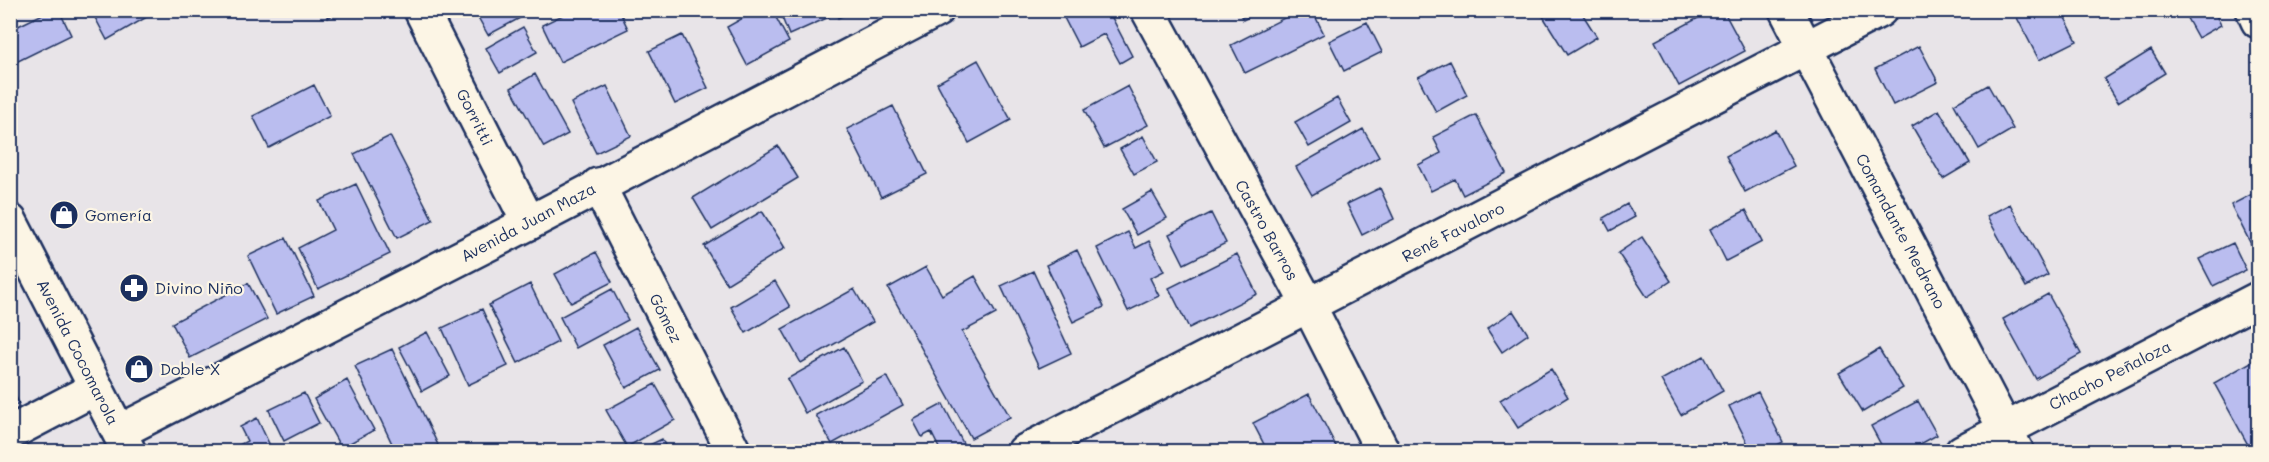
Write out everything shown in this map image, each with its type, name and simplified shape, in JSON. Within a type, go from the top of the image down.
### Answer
[{"type":"street","name":"Gorritti","points":[[422,10],[530,223]]},
{"type":"street","name":"Castro Barros","points":[[1148,10],[1309,306],[1383,452]]},
{"type":"street","name":"Comandante Medrano","points":[[1785,10],[2011,440]]},
{"type":"street","name":"René Favaloro","points":[[1024,452],[1880,10]]},
{"type":"street","points":[[2253,10],[2259,21]]},
{"type":"street","name":"Avenida Juan Maza","points":[[124,442],[598,185],[925,13]]},
{"type":"street","name":"Gómez","points":[[598,185],[734,452]]},
{"type":"street","name":"Avenida Cocomarola","points":[[10,221],[124,442]]},
{"type":"street","name":"Chacho Peñaloza","points":[[1962,452],[2011,440],[2259,299]]},
{"type":"street","points":[[10,433],[96,388]]},
{"type":"building","points":[[51,10],[59,10],[71,35],[10,65],[10,30]]},
{"type":"building","points":[[91,10],[159,10],[107,40]]},
{"type":"building","points":[[324,10],[341,10],[328,18]]},
{"type":"building","points":[[474,10],[532,10],[533,11],[488,35]]},
{"type":"building","points":[[568,10],[619,10],[628,29],[560,62],[542,25],[569,12]]},
{"type":"building","points":[[757,10],[772,10],[789,42],[747,65],[727,27]]},
{"type":"building","points":[[779,10],[826,10],[829,17],[789,35]]},
{"type":"building","points":[[835,10],[856,10],[838,18]]},
{"type":"building","points":[[1060,10],[1108,10],[1132,56],[1120,63],[1104,34],[1079,47]]},
{"type":"building","points":[[1238,10],[1262,10],[1243,20]]},
{"type":"building","points":[[1300,10],[1312,10],[1324,34],[1245,73],[1231,45]]},
{"type":"building","points":[[1539,10],[1580,10],[1597,37],[1567,55]]},
{"type":"building","points":[[1713,10],[1723,10],[1745,51],[1679,86],[1655,41]]},
{"type":"building","points":[[2013,10],[2061,10],[2077,41],[2039,60]]},
{"type":"building","points":[[2127,10],[2144,10],[2130,17]]},
{"type":"building","points":[[2213,10],[2221,25],[2198,38],[2183,11]]},
{"type":"building","points":[[1367,22],[1382,52],[1344,71],[1329,41]]},
{"type":"building","points":[[523,27],[537,52],[500,73],[486,48]]},
{"type":"building","points":[[682,35],[708,88],[675,104],[649,51]]},
{"type":"building","points":[[1919,46],[1938,82],[1893,105],[1875,69]]},
{"type":"building","points":[[2151,50],[2165,73],[2118,102],[2104,79]]},
{"type":"building","points":[[978,60],[1011,120],[969,143],[937,83]]},
{"type":"building","points":[[1450,61],[1467,95],[1436,112],[1418,77]]},
{"type":"building","points":[[535,74],[568,134],[544,147],[511,88]]},
{"type":"building","points":[[314,85],[330,116],[269,148],[253,116]]},
{"type":"building","points":[[1988,85],[2013,129],[1979,149],[1954,104]]},
{"type":"building","points":[[607,86],[631,136],[596,153],[571,103]]},
{"type":"building","points":[[1128,86],[1148,125],[1104,148],[1084,110]]},
{"type":"building","points":[[1337,98],[1351,123],[1309,147],[1295,122]]},
{"type":"building","points":[[893,106],[927,174],[881,197],[847,129]]},
{"type":"building","points":[[1939,110],[1970,163],[1943,179],[1912,126]]},
{"type":"building","points":[[1476,115],[1506,173],[1463,195],[1455,179],[1431,191],[1418,165],[1441,153],[1433,137]]},
{"type":"building","points":[[1363,129],[1379,157],[1312,195],[1296,167]]},
{"type":"building","points":[[1775,130],[1794,166],[1745,192],[1726,156]]},
{"type":"building","points":[[390,136],[433,220],[397,238],[354,154]]},
{"type":"building","points":[[1143,136],[1157,162],[1134,174],[1120,149]]},
{"type":"building","points":[[778,146],[798,178],[712,230],[693,198]]},
{"type":"building","points":[[356,184],[390,254],[318,289],[298,248],[333,230],[319,201]]},
{"type":"building","points":[[1380,188],[1394,219],[1362,235],[1347,204]]},
{"type":"building","points":[[2258,191],[2258,255],[2257,256],[2231,205]]},
{"type":"building","points":[[1152,192],[1167,218],[1137,235],[1122,209]]},
{"type":"building","points":[[1627,204],[1635,217],[1610,231],[1603,218]]},
{"type":"building","points":[[2010,204],[2048,275],[2026,287],[1987,216]]},
{"type":"building","points":[[1746,210],[1762,242],[1726,261],[1710,229]]},
{"type":"building","points":[[762,211],[785,248],[727,284],[704,246]]},
{"type":"building","points":[[1211,213],[1226,243],[1184,264],[1169,234]]},
{"type":"building","points":[[1128,232],[1136,248],[1149,241],[1164,271],[1150,278],[1159,296],[1128,311],[1097,248]]},
{"type":"building","points":[[1642,237],[1671,281],[1647,297],[1618,253]]},
{"type":"building","points":[[286,238],[314,296],[276,314],[248,256]]},
{"type":"building","points":[[2233,243],[2246,270],[2213,286],[2199,259]]},
{"type":"building","points":[[1077,250],[1104,307],[1073,322],[1046,265]]},
{"type":"building","points":[[596,252],[612,282],[571,303],[555,274]]},
{"type":"building","points":[[1237,254],[1257,294],[1189,328],[1169,288]]},
{"type":"building","points":[[926,267],[942,295],[975,276],[996,314],[962,332],[1010,417],[971,438],[888,288]]},
{"type":"building","points":[[1033,271],[1071,353],[1039,368],[1001,286]]},
{"type":"building","points":[[775,281],[790,307],[746,333],[731,307]]},
{"type":"building","points":[[248,283],[267,319],[190,358],[172,323]]},
{"type":"building","points":[[530,284],[558,342],[518,363],[489,305]]},
{"type":"building","points":[[612,289],[628,320],[576,348],[560,317]]},
{"type":"building","points":[[854,289],[873,322],[801,363],[782,329]]},
{"type":"building","points":[[2048,294],[2081,354],[2036,379],[2003,319]]},
{"type":"building","points":[[482,309],[508,366],[468,385],[442,328]]},
{"type":"building","points":[[1513,311],[1528,334],[1502,352],[1487,329]]},
{"type":"building","points":[[636,327],[660,370],[626,388],[603,345]]},
{"type":"building","points":[[427,332],[450,376],[422,391],[399,347]]},
{"type":"building","points":[[844,347],[862,381],[805,413],[787,379]]},
{"type":"building","points":[[392,349],[438,445],[424,452],[396,452],[355,366]]},
{"type":"building","points":[[1879,349],[1903,388],[1863,412],[1839,373]]},
{"type":"building","points":[[1704,356],[1723,391],[1681,415],[1661,380]]},
{"type":"building","points":[[2258,358],[2258,452],[2252,452],[2214,383]]},
{"type":"building","points":[[1551,369],[1568,397],[1518,428],[1500,400]]},
{"type":"building","points":[[887,376],[903,405],[832,444],[816,415]]},
{"type":"building","points":[[347,380],[374,430],[341,448],[314,399]]},
{"type":"building","points":[[655,384],[675,420],[627,447],[606,410]]},
{"type":"building","points":[[10,385],[19,403],[10,408]]},
{"type":"building","points":[[1758,392],[1783,442],[1764,452],[1752,452],[1729,406]]},
{"type":"building","points":[[304,393],[319,423],[284,441],[269,410]]},
{"type":"building","points":[[1309,394],[1337,448],[1331,452],[1268,452],[1253,423]]},
{"type":"building","points":[[1918,401],[1937,435],[1906,452],[1885,452],[1871,426]]},
{"type":"building","points":[[943,404],[966,452],[941,452],[931,432],[922,437],[913,420]]},
{"type":"building","points":[[257,418],[273,452],[226,452],[247,441],[240,427]]},
{"type":"building","points":[[662,439],[668,452],[635,452]]},
{"type":"place","name":"Gomería","points":[[64,215]]},
{"type":"place","name":"Divino Niño","points":[[134,288]]},
{"type":"place","name":"Doble X","points":[[139,369]]}]
